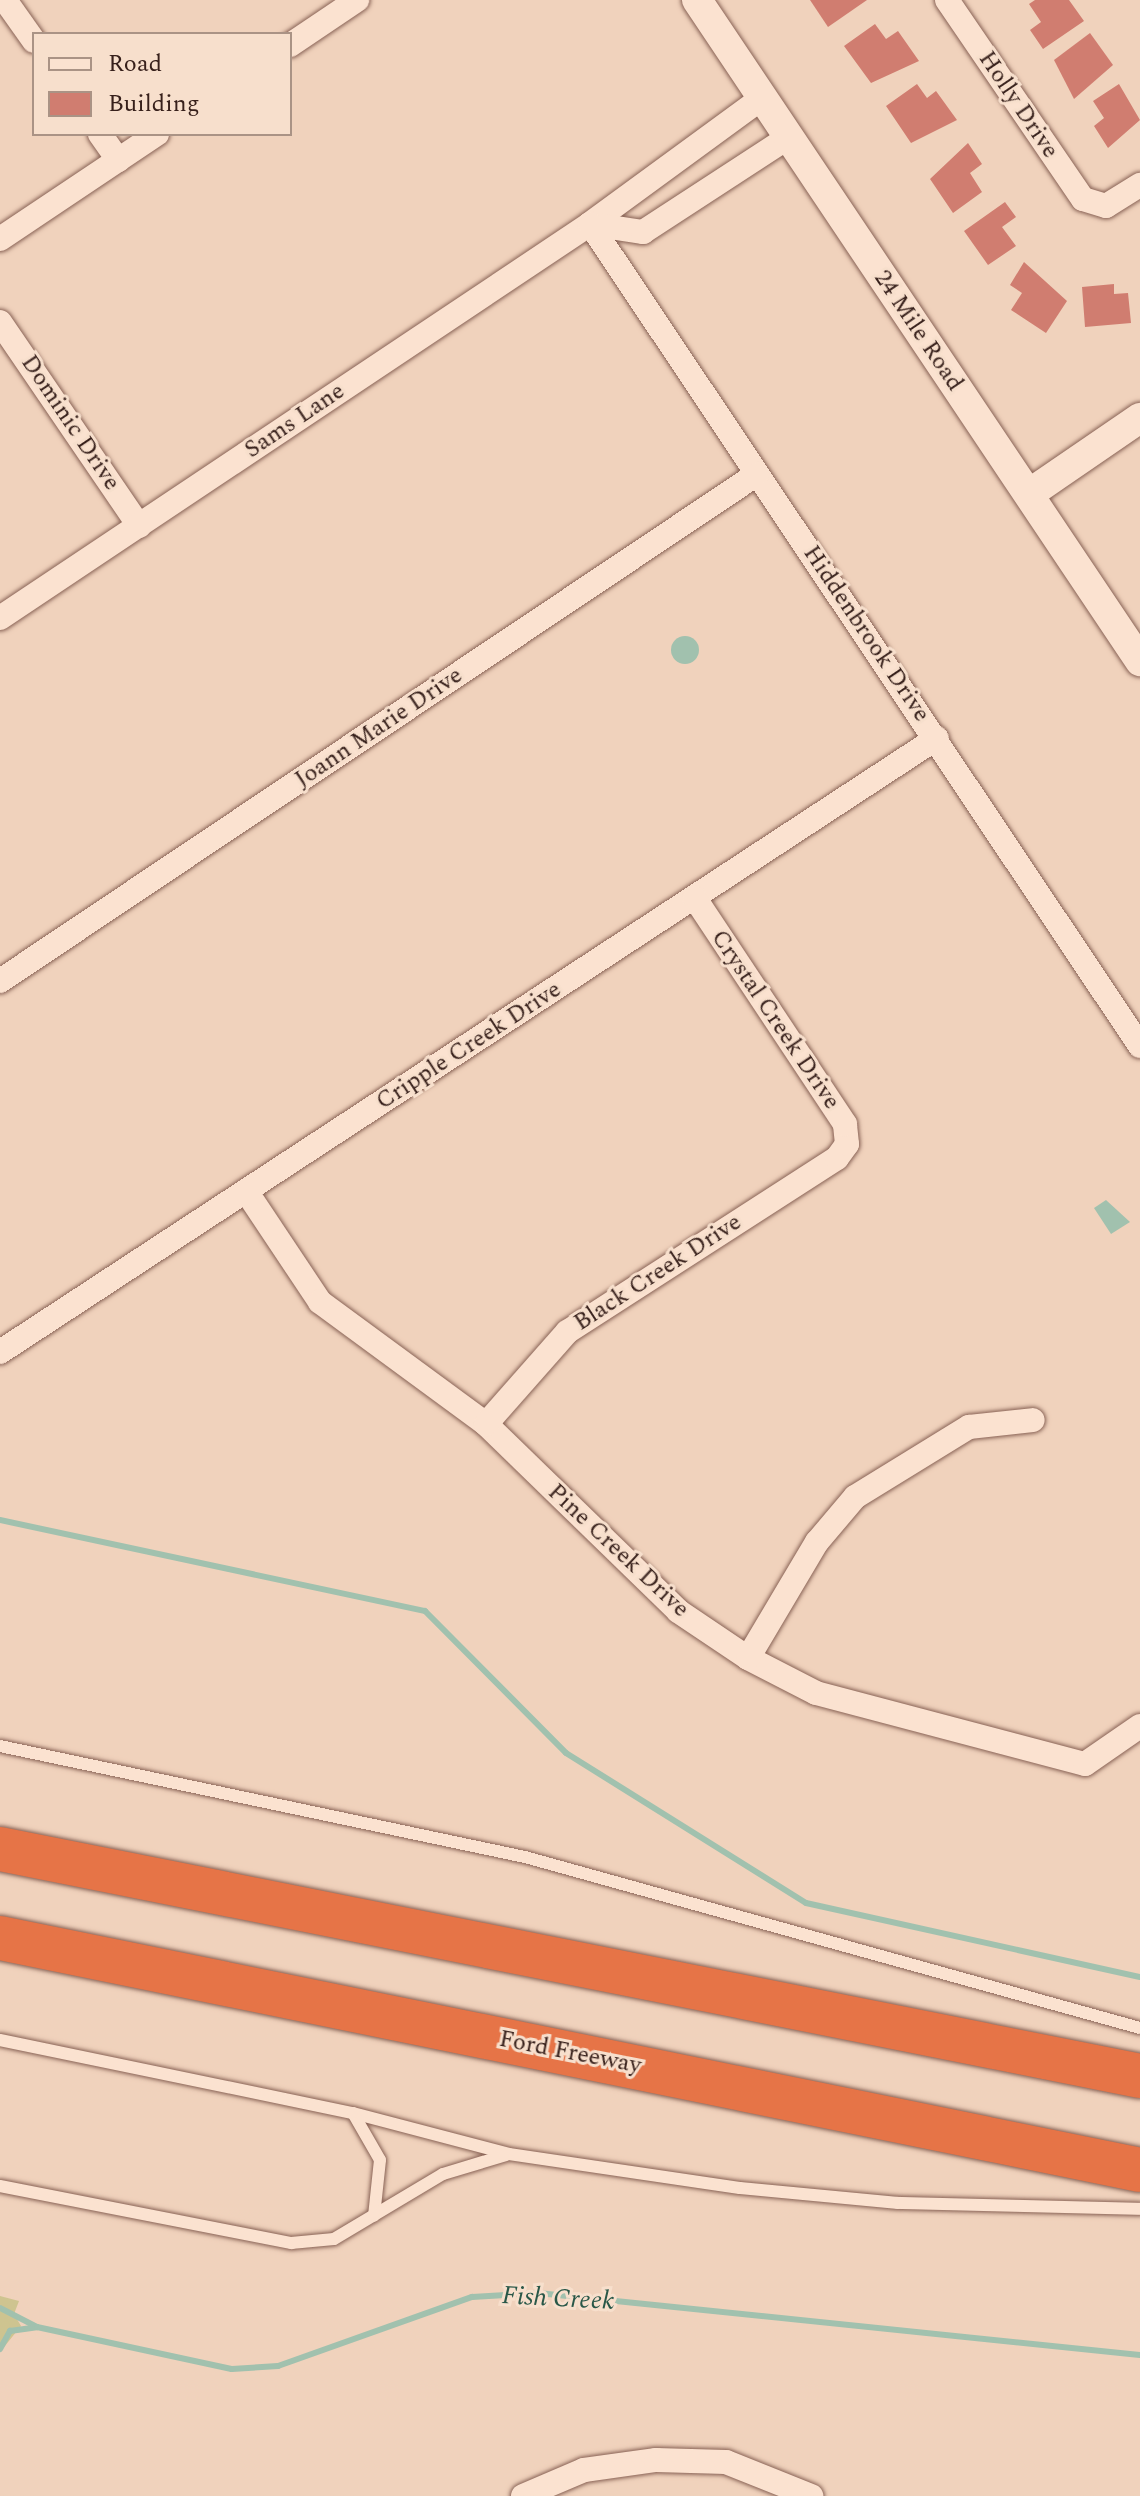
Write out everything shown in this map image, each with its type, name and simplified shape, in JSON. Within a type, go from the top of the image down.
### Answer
[{"type":"highway","points":[[0,1849],[1140,2076]]},
{"type":"highway","name":"Ford Freeway","points":[[0,1938],[1140,2170]]},
{"type":"street","points":[[5,0],[32,38]]},
{"type":"street","points":[[292,44],[357,0]]},
{"type":"street","name":"24 Mile Road","points":[[697,0],[1140,661]]},
{"type":"street","name":"Holly Drive","points":[[947,0],[1073,188],[1093,206],[1113,204],[1140,185]]},
{"type":"street","name":"Sams Lane","points":[[0,618],[590,224],[762,98]]},
{"type":"street","points":[[101,136],[118,160]]},
{"type":"street","points":[[0,239],[154,136]]},
{"type":"street","points":[[590,224],[643,232],[789,137]]},
{"type":"street","name":"Hiddenbrook Drive","points":[[590,224],[1137,1035]]},
{"type":"street","name":"Dominic Drive","points":[[0,322],[139,526]]},
{"type":"street","points":[[1029,494],[1140,418]]},
{"type":"street","name":"Joann Marie Drive","points":[[0,981],[757,474]]},
{"type":"street","name":"Cripple Creek Drive","points":[[0,1352],[937,738]]},
{"type":"street","name":"Crystal Creek Drive","points":[[695,898],[843,1121],[847,1144]]},
{"type":"street","name":"Black Creek Drive","points":[[486,1424],[567,1332],[837,1158],[847,1144]]},
{"type":"street","name":"Pine Creek Drive","points":[[246,1191],[320,1302],[486,1424],[678,1611],[748,1658],[816,1693],[1085,1764],[1140,1726]]},
{"type":"street","points":[[748,1658],[817,1542],[855,1497],[969,1427],[1033,1420]]},
{"type":"street","points":[[523,2496],[584,2470],[656,2460],[726,2462],[811,2496]]},
{"type":"lane","points":[[0,1746],[525,1857],[1140,2028]]},
{"type":"lane","points":[[0,2040],[353,2113],[509,2154],[898,2203],[1140,2209]]},
{"type":"lane","points":[[353,2113],[380,2160],[374,2216]]},
{"type":"lane","points":[[0,2186],[291,2243],[334,2239],[443,2174],[509,2154]]},
{"type":"shaded area","points":[[685,636],[695,640],[699,650],[695,660],[685,664],[675,660],[671,650],[675,640]]},
{"type":"shaded area","points":[[1106,1200],[1130,1222],[1111,1234],[1094,1208]]},
{"type":"shaded area","points":[[0,2296],[19,2301],[14,2314],[21,2326],[0,2352]]},
{"type":"building","points":[[810,0],[867,0],[828,27]]},
{"type":"building","points":[[1035,0],[1069,0],[1084,21],[1043,49],[1030,30],[1041,22],[1029,4]]},
{"type":"building","points":[[875,24],[886,39],[898,31],[919,61],[871,83],[844,46]]},
{"type":"building","points":[[1090,33],[1113,65],[1074,99],[1054,60]]},
{"type":"building","points":[[917,84],[927,98],[936,91],[957,120],[911,143],[886,106]]},
{"type":"building","points":[[1119,84],[1140,120],[1108,148],[1094,126],[1104,118],[1093,101]]},
{"type":"building","points":[[968,143],[982,164],[970,173],[982,192],[953,213],[930,179]]},
{"type":"building","points":[[1005,202],[1016,217],[1002,227],[1016,246],[988,265],[964,231]]},
{"type":"building","points":[[1024,262],[1067,301],[1046,333],[1011,310],[1022,293],[1010,285]]},
{"type":"building","points":[[1114,284],[1114,294],[1128,293],[1131,323],[1085,327],[1082,287]]},
{"type":"waterway","points":[[0,1520],[425,1611],[566,1753],[806,1903],[1140,1977]]},
{"type":"waterway","name":"Fish Creek","points":[[0,2349],[10,2331],[37,2327],[232,2369],[278,2366],[472,2297],[538,2293],[1140,2355]]},
{"type":"waterway","points":[[0,2308],[37,2327]]}]
